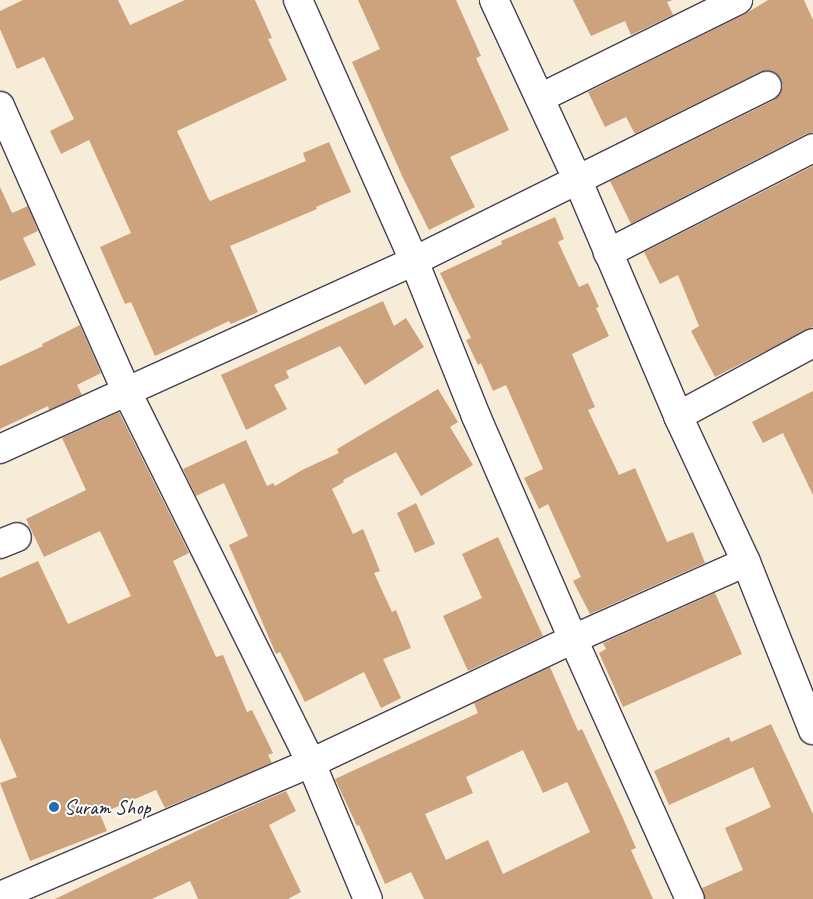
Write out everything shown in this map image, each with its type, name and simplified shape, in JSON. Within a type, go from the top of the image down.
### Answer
[{"type":"street","points":[[298,0],[414,261],[476,416],[573,639],[690,899]]},
{"type":"street","points":[[494,0],[578,181],[678,416],[746,562],[813,730]]},
{"type":"street","points":[[540,98],[738,0]]},
{"type":"street","points":[[0,449],[414,261],[767,86]]},
{"type":"street","points":[[0,106],[127,392],[310,763],[368,899]]},
{"type":"street","points":[[608,253],[813,148]]},
{"type":"street","points":[[678,416],[813,343]]},
{"type":"street","points":[[0,896],[310,763],[573,639],[746,562]]},
{"type":"building","points":[[23,0],[118,0],[130,25],[185,0],[255,0],[272,38],[268,39],[287,80],[177,131],[208,198],[210,201],[306,161],[303,153],[329,142],[351,192],[316,207],[317,209],[230,246],[258,312],[231,324],[229,321],[155,356],[131,302],[125,304],[100,247],[131,233],[89,140],[61,154],[50,131],[74,119],[44,57],[17,69],[0,29],[0,11]]},
{"type":"building","points":[[358,0],[456,0],[481,56],[476,58],[509,130],[450,157],[475,207],[429,230],[403,178],[352,62],[380,49]]},
{"type":"building","points":[[573,0],[673,0],[667,2],[673,15],[631,35],[625,21],[591,36]]},
{"type":"building","points":[[768,0],[804,0],[813,20],[813,132],[631,224],[610,181],[774,100],[780,94],[783,86],[775,73],[768,70],[760,72],[635,134],[626,117],[605,127],[588,92],[745,14]]},
{"type":"building","points":[[813,166],[813,327],[715,377],[691,331],[699,326],[678,275],[660,284],[644,252]]},
{"type":"building","points":[[0,187],[12,213],[28,206],[38,231],[23,238],[36,265],[0,281]]},
{"type":"building","points":[[555,217],[564,239],[558,242],[579,287],[588,283],[599,307],[596,308],[609,336],[572,354],[595,407],[588,410],[619,475],[635,468],[667,542],[693,532],[705,563],[590,614],[573,581],[581,577],[548,504],[539,509],[524,478],[543,469],[506,385],[493,391],[481,363],[478,365],[466,340],[471,338],[440,273],[502,244],[501,241]]},
{"type":"building","points":[[383,301],[394,326],[406,318],[424,347],[365,385],[340,346],[286,371],[289,378],[274,385],[287,409],[246,430],[221,375]]},
{"type":"building","points":[[80,325],[101,373],[77,385],[82,395],[49,410],[48,406],[0,429],[0,366],[43,346],[42,344]]},
{"type":"building","points":[[438,389],[458,422],[450,427],[473,465],[421,496],[396,452],[343,480],[344,482],[332,489],[353,534],[363,529],[380,571],[374,573],[392,612],[396,610],[411,648],[383,659],[401,698],[381,708],[364,672],[305,702],[280,652],[276,654],[229,545],[248,536],[224,483],[196,496],[183,469],[246,440],[267,486],[273,483],[275,486],[302,470],[339,453],[337,449]]},
{"type":"building","points":[[813,391],[813,495],[783,433],[763,443],[752,422]]},
{"type":"building","points":[[119,412],[189,553],[173,561],[216,657],[223,655],[247,712],[252,710],[273,753],[268,755],[272,763],[165,808],[156,790],[100,814],[107,831],[30,861],[0,783],[17,777],[0,738],[0,578],[38,561],[68,624],[131,596],[100,531],[44,557],[26,519],[86,490],[62,438]]},
{"type":"building","points":[[416,503],[435,544],[415,553],[397,513]]},
{"type":"building","points":[[498,537],[543,636],[468,671],[443,616],[482,598],[462,554]]},
{"type":"building","points":[[715,593],[742,654],[623,707],[599,653],[606,649],[603,643]]},
{"type":"building","points":[[550,667],[578,731],[582,729],[622,816],[636,848],[631,850],[653,899],[424,899],[411,872],[385,884],[359,825],[357,826],[335,779],[478,713],[474,703]],"holes":[[[523,750],[543,793],[567,782],[590,832],[503,874],[488,840],[446,860],[425,814],[473,793],[466,777]]]},
{"type":"building","points":[[771,724],[813,814],[813,899],[705,899],[702,888],[743,870],[725,828],[771,807],[753,767],[669,805],[654,771],[729,737],[731,742]]},
{"type":"building","points":[[286,791],[296,811],[269,825],[301,892],[288,899],[198,899],[190,881],[152,899],[55,899],[226,817]]},
{"type":"place","name":"Suram Shop","points":[[54,807]]}]
